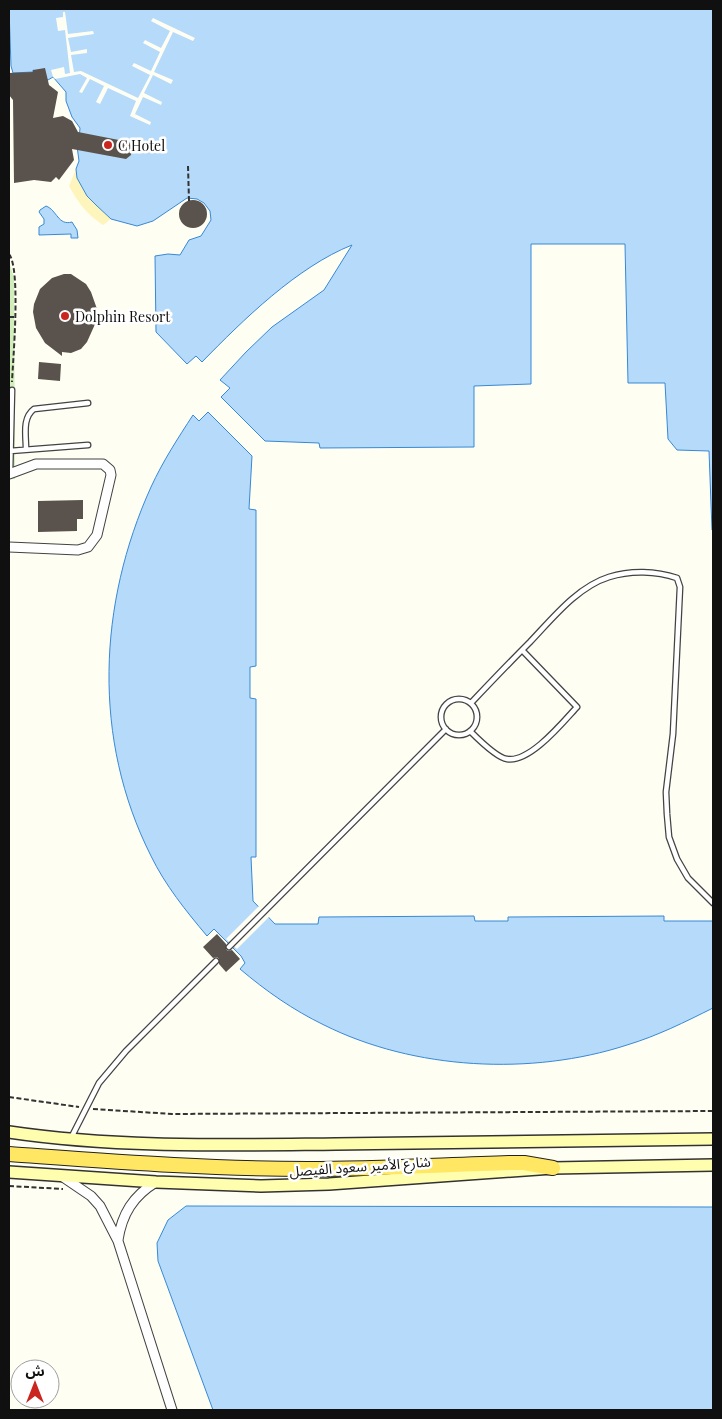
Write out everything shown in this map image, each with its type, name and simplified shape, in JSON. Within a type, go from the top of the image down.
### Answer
[{"type":"main road","points":[[9,1154],[238,1168],[310,1169],[509,1163],[553,1168]]},
{"type":"street","points":[[9,474],[36,464],[103,464],[110,470],[111,475],[97,535],[88,547],[78,550],[9,547]]},
{"type":"street","name":"شارع الأمير سعود الفيصل","points":[[9,1132],[138,1144],[713,1139]]},
{"type":"street","name":"شارع الأمير سعود الفيصل","points":[[9,1172],[156,1182],[296,1186],[553,1168],[713,1164]]},
{"type":"street","points":[[64,1177],[91,1196],[100,1206],[118,1241],[172,1410]]},
{"type":"street","points":[[118,1241],[120,1226],[134,1198],[156,1182]]},
{"type":"lane","points":[[9,474],[12,390]]},
{"type":"lane","points":[[26,449],[26,419],[28,413],[34,409],[88,404]]},
{"type":"lane","points":[[10,451],[88,445]]},
{"type":"lane","points":[[471,703],[558,612],[586,589],[609,577],[652,572],[678,578],[680,587],[673,734],[666,792],[667,814],[670,836],[678,859],[688,878],[713,903]]},
{"type":"lane","points":[[470,731],[490,749],[507,760],[521,758],[536,749],[577,707],[522,650]]},
{"type":"lane","points":[[456,699],[462,699],[471,703],[478,716],[477,722],[470,731],[459,735],[453,734],[446,729],[441,722],[445,705],[456,699]]},
{"type":"lane","points":[[230,947],[446,729]]},
{"type":"lane","points":[[70,1139],[99,1083],[126,1051],[216,961]]},
{"type":"path","points":[[188,166],[189,201]]},
{"type":"path","points":[[9,254],[15,279],[12,390]]},
{"type":"path","points":[[9,317],[15,317]]},
{"type":"path","points":[[9,1097],[86,1108],[172,1114],[713,1111]]},
{"type":"path","points":[[9,1186],[64,1189]]},
{"type":"green space","points":[[9,261],[14,278],[15,479],[9,479]]},
{"type":"sand","points":[[76,169],[85,190],[111,219],[103,225],[83,208],[69,186]]},
{"type":"water","points":[[9,9],[713,9],[713,530],[709,451],[677,450],[668,439],[665,383],[628,383],[625,244],[531,244],[531,384],[474,386],[474,447],[320,448],[319,443],[265,441],[221,397],[230,388],[220,380],[272,327],[324,290],[352,245],[331,255],[291,281],[253,312],[202,362],[196,356],[187,364],[156,332],[155,256],[180,255],[189,240],[201,236],[211,220],[210,211],[204,203],[197,199],[187,198],[153,221],[137,226],[111,219],[87,196],[77,178],[76,169],[79,161],[77,146],[80,128],[72,117],[66,101],[66,92],[53,77],[48,80],[33,70],[33,72],[13,73],[11,66]]},
{"type":"water","points":[[46,206],[64,222],[72,222],[77,230],[78,238],[71,238],[71,234],[39,235],[39,227],[44,224],[44,219],[39,212]]},
{"type":"water","points":[[208,412],[252,456],[249,509],[256,510],[256,666],[250,667],[250,698],[256,699],[256,857],[251,857],[253,901],[275,924],[318,924],[319,917],[474,916],[475,921],[508,921],[508,917],[664,916],[664,921],[713,921],[713,1008],[649,1037],[590,1055],[552,1061],[513,1064],[474,1064],[434,1059],[396,1051],[359,1040],[301,1013],[280,1000],[240,969],[245,963],[241,956],[214,929],[207,936],[163,877],[151,856],[132,811],[119,765],[111,719],[109,672],[112,624],[120,578],[133,532],[151,487],[176,441],[193,415],[199,421]]},
{"type":"water","points":[[186,1206],[713,1207],[713,1410],[213,1410],[158,1261],[157,1243],[168,1220]]},
{"type":"pier","points":[[63,12],[65,12],[68,34],[93,31],[94,34],[68,38],[71,52],[87,49],[87,53],[71,55],[74,72],[81,71],[138,98],[150,75],[132,66],[134,63],[151,71],[160,52],[143,43],[145,40],[161,48],[170,31],[151,21],[153,18],[195,38],[193,41],[173,32],[154,72],[173,80],[171,84],[153,75],[144,93],[162,102],[161,105],[143,97],[135,114],[151,122],[150,125],[130,116],[136,101],[108,88],[100,104],[96,102],[104,86],[90,79],[82,93],[79,92],[87,78],[80,74],[55,79],[53,77],[51,70],[64,67],[65,74],[70,73],[65,30],[58,31],[56,18],[63,17]]},
{"type":"pier","points":[[260,905],[270,916],[237,949],[226,939]]},
{"type":"building","points":[[45,68],[49,85],[58,92],[53,118],[63,116],[72,121],[78,132],[129,142],[132,148],[131,155],[126,159],[72,149],[74,160],[59,180],[56,177],[51,182],[34,180],[14,183],[13,100],[9,95],[9,73],[33,72],[33,70]]},
{"type":"building","points":[[193,200],[203,204],[207,214],[203,224],[193,228],[183,224],[179,214],[183,204]]},
{"type":"building","name":"Dolphin Resort","points":[[71,274],[86,284],[97,309],[96,322],[87,342],[81,349],[71,353],[62,352],[62,356],[45,343],[36,328],[33,312],[40,289],[52,278]]},
{"type":"building","points":[[39,362],[61,364],[60,381],[38,379]]},
{"type":"building","points":[[83,500],[83,519],[77,519],[77,531],[38,532],[38,501]]},
{"type":"building","points":[[217,934],[226,944],[226,949],[228,951],[232,950],[240,959],[226,972],[219,964],[219,959],[217,957],[213,958],[203,947]]},
{"type":"place","name":"C Hotel","points":[[108,145]]},
{"type":"place","name":"Dolphin Resort","points":[[65,316]]}]
